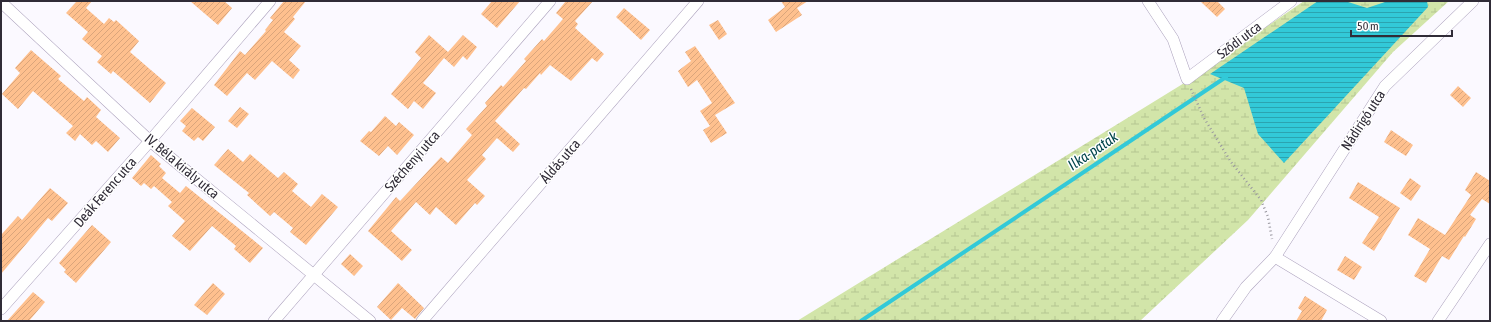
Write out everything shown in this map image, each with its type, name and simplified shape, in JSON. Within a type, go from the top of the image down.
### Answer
[{"type":"street","name":"Deák Ferenc utca","points":[[1,309],[150,141],[270,1]]},
{"type":"street","name":"Széchenyi utca","points":[[274,321],[550,1]]},
{"type":"street","name":"Áldás utca","points":[[422,321],[698,1]]},
{"type":"street","points":[[1148,1],[1173,39],[1187,79]]},
{"type":"street","name":"Sződi utca","points":[[1187,79],[1291,1]]},
{"type":"street","name":"Nádirigó utca","points":[[1222,321],[1246,287],[1275,257],[1385,86],[1473,1]]},
{"type":"street","name":"IV. Béla király utca","points":[[1,2],[150,141],[370,321]]},
{"type":"street","points":[[1438,321],[1490,244]]},
{"type":"street","points":[[1275,257],[1381,321]]},
{"type":"path","points":[[1187,79],[1204,118],[1231,162],[1261,200],[1268,217],[1275,257]]},
{"type":"green space","points":[[1304,1],[1449,1],[1393,52],[1248,220],[1140,321],[797,321],[1181,85]]},
{"type":"water","points":[[1318,1],[1345,1],[1367,8],[1388,1],[1427,1],[1428,7],[1284,163],[1258,134],[1244,88],[1210,74]]},
{"type":"building","points":[[77,1],[92,1],[86,8],[104,24],[109,18],[114,22],[116,20],[139,41],[130,52],[166,83],[150,103],[113,71],[111,74],[97,62],[102,56],[82,39],[88,32],[66,13]]},
{"type":"building","points":[[190,1],[224,1],[232,8],[218,25]]},
{"type":"building","points":[[284,1],[306,1],[293,17],[295,19],[284,32],[301,46],[289,60],[300,70],[293,79],[272,61],[255,80],[247,73],[227,96],[214,85],[240,51],[245,55],[266,31],[265,30],[273,20],[270,18]]},
{"type":"building","points":[[492,1],[520,1],[497,28],[481,14]]},
{"type":"building","points":[[566,1],[593,1],[575,21],[578,24],[575,28],[604,54],[597,62],[592,58],[571,81],[550,65],[541,75],[540,73],[526,89],[524,88],[495,121],[520,144],[513,152],[497,138],[482,155],[486,159],[467,180],[485,196],[477,205],[475,203],[456,225],[436,207],[430,215],[416,202],[391,231],[412,250],[402,261],[368,231],[396,197],[400,201],[441,157],[448,163],[472,135],[466,129],[487,106],[485,103],[501,85],[503,87],[526,61],[524,59],[542,39],[544,41],[563,19],[556,13]]},
{"type":"building","points":[[781,1],[808,1],[797,8],[802,15],[776,32],[768,20],[785,7]]},
{"type":"building","points":[[1200,1],[1217,1],[1225,9],[1217,17]]},
{"type":"building","points":[[624,8],[650,30],[641,40],[616,17]]},
{"type":"building","points":[[718,20],[727,34],[719,40],[709,25]]},
{"type":"building","points":[[429,35],[448,52],[463,35],[477,47],[467,60],[463,56],[454,67],[444,58],[423,83],[436,93],[423,109],[414,101],[408,109],[391,94],[421,58],[415,52]]},
{"type":"building","points":[[695,46],[735,103],[715,115],[727,133],[711,143],[703,130],[710,126],[700,111],[712,103],[697,80],[688,87],[678,71],[691,61],[685,52]]},
{"type":"building","points":[[31,50],[61,76],[58,79],[84,101],[87,97],[101,110],[96,117],[120,138],[108,152],[96,141],[92,145],[80,134],[75,141],[66,133],[73,126],[33,91],[18,109],[2,94],[20,73],[15,68]]},
{"type":"building","points":[[1458,86],[1471,98],[1463,107],[1450,95]]},
{"type":"building","points":[[240,107],[249,114],[237,128],[228,121]]},
{"type":"building","points":[[192,108],[215,127],[203,141],[198,137],[194,141],[182,131],[186,126],[180,121]]},
{"type":"building","points":[[385,116],[396,126],[399,122],[414,135],[397,155],[388,146],[379,156],[360,141],[369,131],[371,132]]},
{"type":"building","points":[[1391,130],[1413,145],[1406,156],[1384,142]]},
{"type":"building","points":[[228,149],[243,162],[250,154],[278,178],[284,172],[298,184],[292,191],[311,207],[322,194],[338,207],[306,245],[290,232],[293,228],[274,212],[270,216],[247,195],[249,193],[214,165]]},
{"type":"building","points":[[151,155],[161,164],[159,166],[166,173],[162,178],[180,193],[186,186],[263,248],[250,263],[234,249],[236,246],[212,226],[190,251],[172,236],[185,221],[168,206],[172,202],[154,186],[151,189],[144,183],[141,186],[132,178]]},
{"type":"building","points":[[1476,172],[1490,181],[1490,204],[1482,199],[1470,215],[1476,219],[1465,237],[1464,236],[1449,260],[1442,256],[1426,283],[1414,276],[1430,249],[1408,235],[1418,218],[1445,235],[1471,195],[1465,190]]},
{"type":"building","points":[[1410,178],[1421,186],[1411,201],[1400,193]]},
{"type":"building","points":[[1358,182],[1400,208],[1374,251],[1362,243],[1379,217],[1349,198]]},
{"type":"building","points":[[50,188],[68,203],[52,221],[48,218],[1,274],[1,235],[18,216],[22,220]]},
{"type":"building","points":[[92,225],[111,242],[76,283],[64,272],[66,270],[59,263]]},
{"type":"building","points":[[350,254],[363,266],[354,276],[341,264]]},
{"type":"building","points":[[1345,256],[1362,267],[1354,280],[1337,270]]},
{"type":"building","points":[[213,283],[225,294],[207,315],[194,305]]},
{"type":"building","points":[[398,283],[424,308],[415,319],[402,308],[391,320],[377,307]]},
{"type":"building","points":[[33,292],[45,302],[29,321],[7,321]]},
{"type":"building","points":[[1305,296],[1327,310],[1321,321],[1296,321],[1302,311],[1298,308]]},
{"type":"waterway","name":"Ilka-patak","points":[[861,321],[1226,77]]}]
